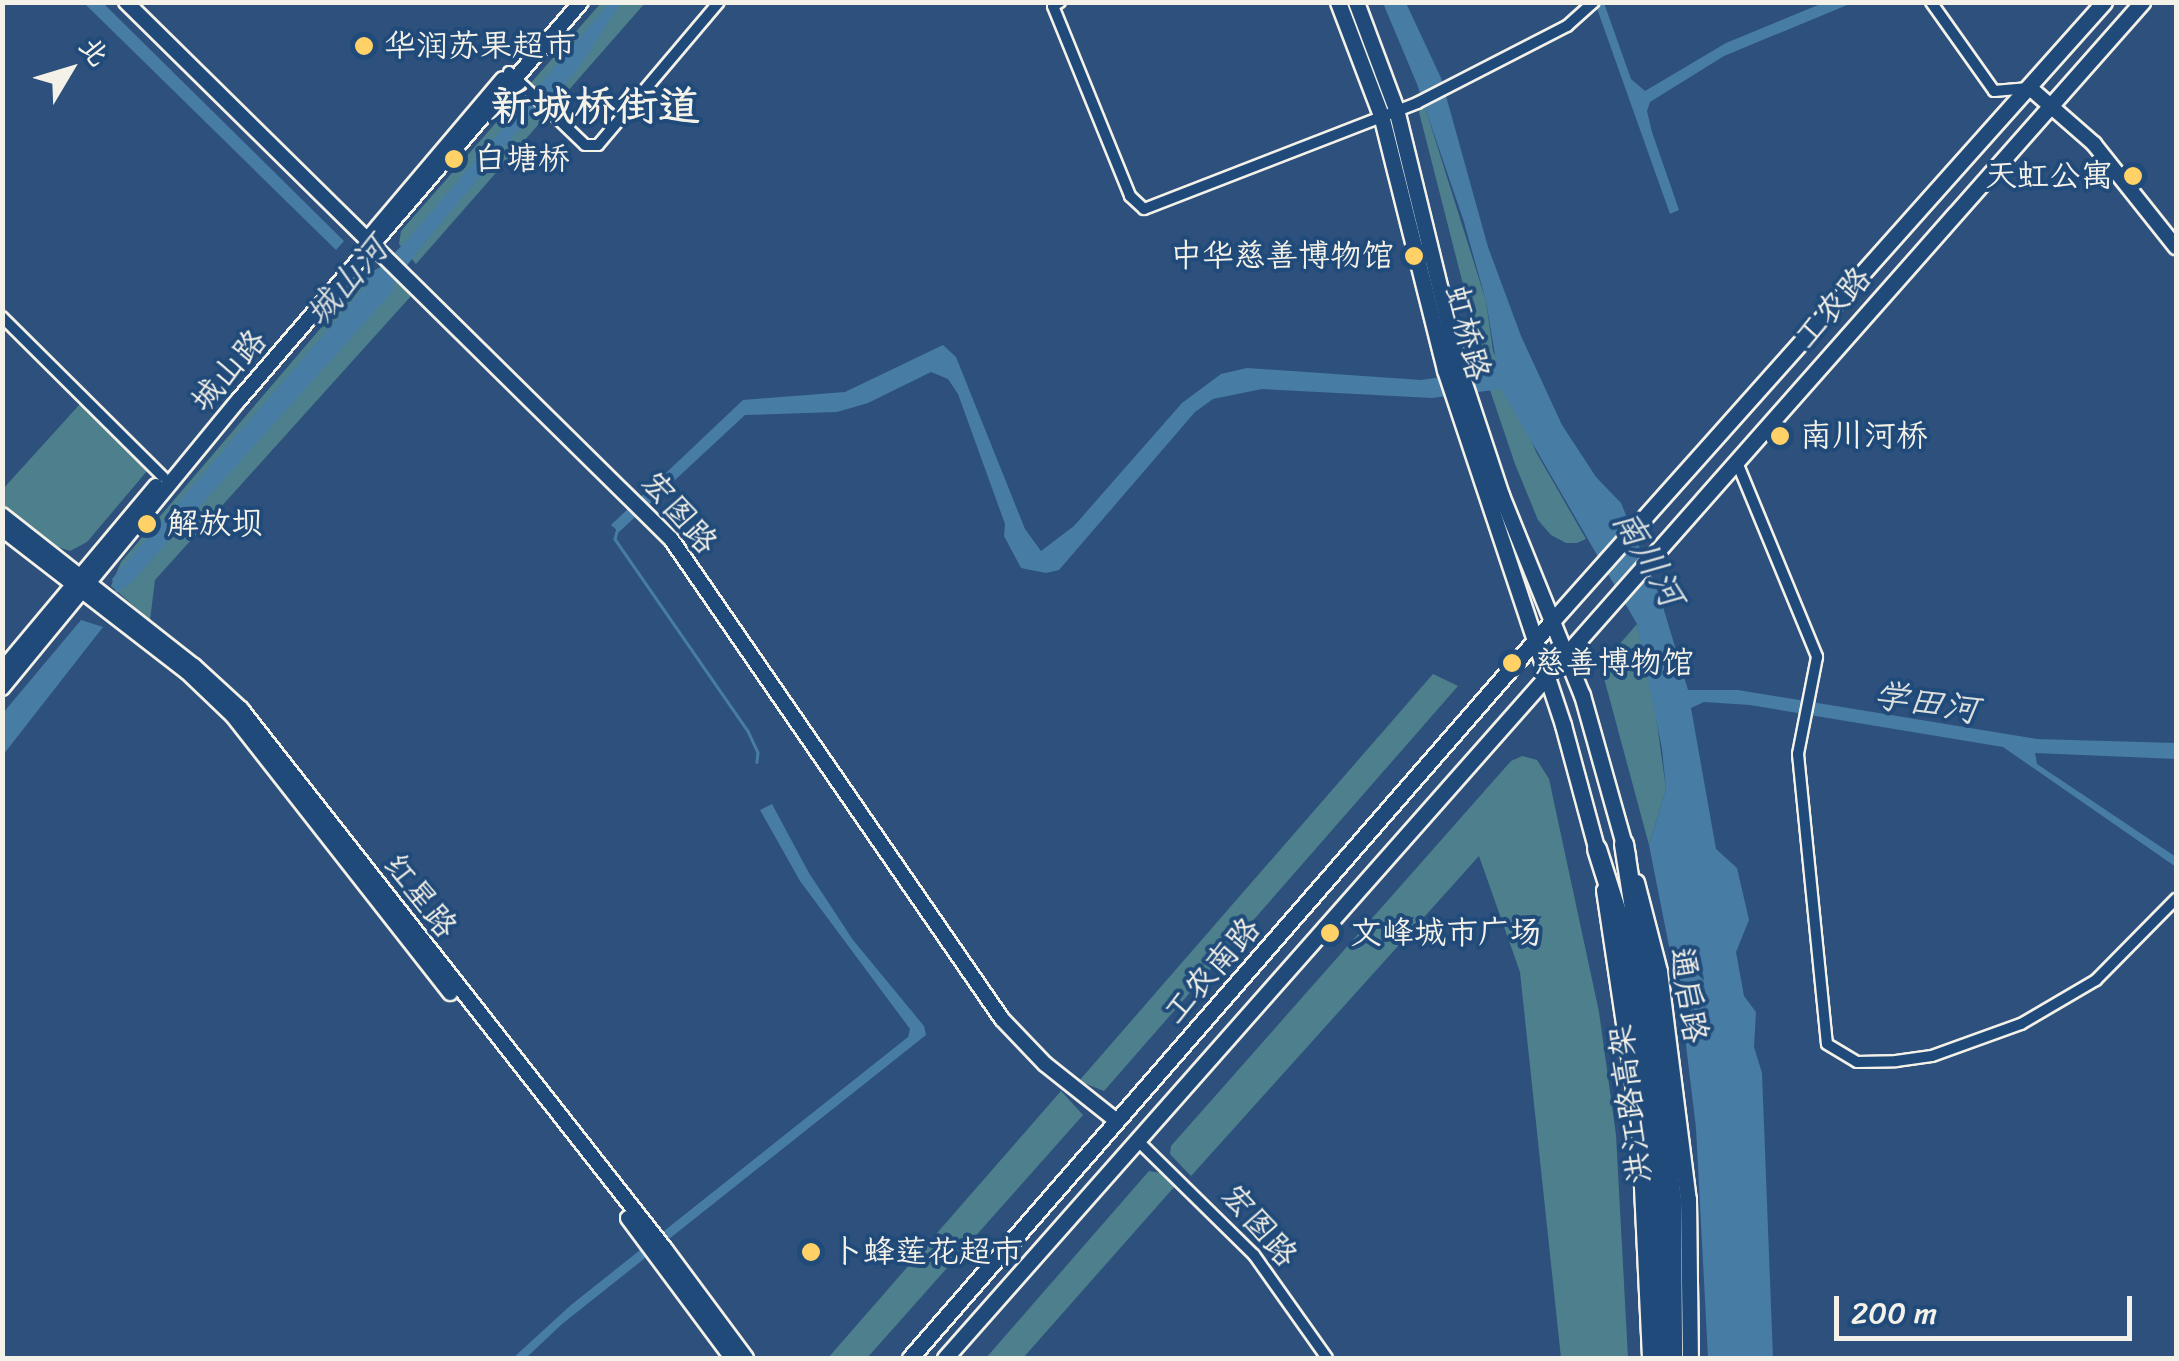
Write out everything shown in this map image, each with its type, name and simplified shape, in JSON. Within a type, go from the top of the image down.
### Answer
[{"type":"highway","name":"洪江路高架","points":[[1624,844],[1672,1200],[1673,1358]]},
{"type":"highway","name":"洪江路高架","points":[[1597,850],[1623,931],[1653,1080],[1660,1358]]},
{"type":"main road","name":"宏图路","points":[[126,2],[645,511],[713,597],[1002,1019],[1045,1064],[1117,1121]]},
{"type":"main road","name":"城山路","points":[[2,670],[370,244],[570,2]]},
{"type":"main road","name":"城山路","points":[[512,74],[581,2]]},
{"type":"main road","name":"虹桥路","points":[[1338,2],[1389,112]]},
{"type":"main road","name":"虹桥路","points":[[1356,2],[1389,112],[1452,369],[1547,675]]},
{"type":"main road","name":"工农路","points":[[1553,620],[2104,2]]},
{"type":"main road","name":"工农路","points":[[1566,651],[2142,2]]},
{"type":"main road","points":[[2030,88],[2094,144],[2176,247]]},
{"type":"main road","name":"城山路","points":[[2,688],[163,478],[370,244]]},
{"type":"main road","name":"虹桥路","points":[[1462,398],[1566,651]]},
{"type":"main road","name":"红星路","points":[[2,515],[233,716],[746,1358]]},
{"type":"main road","name":"红星路","points":[[2,529],[80,582]]},
{"type":"main road","name":"工农南路","points":[[910,1358],[1553,620]]},
{"type":"main road","name":"工农南路","points":[[945,1358],[1566,651]]},
{"type":"main road","name":"通启路","points":[[1566,651],[1648,921],[1688,1199],[1690,1358]]},
{"type":"main road","name":"通启路","points":[[1547,675],[1597,850],[1639,1124],[1650,1358]]},
{"type":"main road","name":"红星路","points":[[661,1252],[732,1358]]},
{"type":"street","points":[[512,74],[585,145],[598,145],[718,2]]},
{"type":"street","points":[[1060,2],[1053,6],[1130,196],[1144,209],[1417,103],[1568,26],[1592,4]]},
{"type":"street","points":[[1931,2],[1994,92],[2030,88]]},
{"type":"street","points":[[2,317],[163,478]]},
{"type":"street","points":[[1736,460],[1817,658],[1798,754],[1827,1044],[1857,1062],[1896,1061],[1932,1056],[2021,1024],[2096,980],[2176,899]]},
{"type":"street","name":"宏图路","points":[[1137,1140],[1254,1255],[1327,1358]]},
{"type":"green space","points":[[601,3],[645,3],[416,264],[399,244],[401,231]]},
{"type":"green space","points":[[1424,104],[1486,301],[1493,351],[1536,452],[1586,539],[1577,543],[1566,543],[1551,535],[1538,520],[1515,464],[1490,390],[1419,112]]},
{"type":"green space","points":[[381,267],[411,296],[155,580],[150,620],[111,586],[121,562],[367,274]]},
{"type":"green space","points":[[80,404],[147,471],[87,542],[70,551],[55,546],[3,504],[3,489]]},
{"type":"green space","points":[[1637,624],[1653,695],[1666,789],[1649,845],[1604,678],[1610,655]]},
{"type":"green space","points":[[1433,674],[1458,686],[1104,1091],[1079,1081]]},
{"type":"green space","points":[[1522,756],[1537,760],[1549,779],[1599,1012],[1616,1135],[1628,1358],[1561,1358],[1520,972],[1479,856],[1191,1176],[1170,1154],[1171,1146],[1511,761]]},
{"type":"green space","points":[[1061,1091],[1083,1115],[867,1358],[828,1358]]},
{"type":"green space","points":[[1149,1171],[1160,1173],[1175,1186],[1023,1358],[986,1358]]},
{"type":"water","points":[[84,3],[103,3],[344,241],[336,250]]},
{"type":"water","points":[[609,3],[621,3],[576,72],[521,127],[421,247],[393,284],[394,290],[131,583],[116,593],[112,579],[365,287],[367,274],[381,267],[410,237]]},
{"type":"water","points":[[1383,3],[1406,3],[1441,78],[1488,247],[1521,336],[1562,425],[1596,477],[1621,503],[1660,597],[1688,690],[1738,690],[2037,739],[2176,743],[2176,759],[2035,753],[2037,764],[2176,857],[2176,867],[2003,747],[1750,705],[1704,702],[1691,708],[1716,849],[1737,868],[1749,920],[1736,952],[1744,996],[1756,1012],[1754,1047],[1762,1073],[1773,1358],[1708,1358],[1696,1128],[1682,1012],[1649,845],[1666,789],[1637,624],[1501,389],[1432,398],[1262,389],[1213,399],[1195,412],[1059,570],[1046,573],[1021,568],[1004,536],[1005,524],[958,394],[948,379],[931,372],[868,403],[837,412],[745,415],[619,532],[611,525],[743,400],[845,392],[943,345],[956,357],[1025,529],[1041,551],[1074,526],[1182,403],[1221,374],[1247,368],[1421,380],[1491,370],[1496,361],[1486,301],[1464,222],[1417,84]]},
{"type":"water","points":[[1595,3],[1604,3],[1631,79],[1645,91],[1726,43],[1823,3],[1852,3],[1724,56],[1650,102],[1647,111],[1652,132],[1679,210],[1670,214]]},
{"type":"water","points":[[81,620],[103,627],[3,755],[3,713]]},
{"type":"water","points":[[772,804],[809,873],[853,940],[924,1026],[926,1035],[562,1324],[526,1358],[513,1358],[571,1305],[908,1037],[910,1029],[800,881],[760,810]]},
{"type":"waterway","points":[[618,528],[615,539],[748,731],[758,752],[757,762]]},
{"type":"place","name":"华润苏果超市","points":[[364,46]]},
{"type":"place","name":"白塘桥","points":[[454,159]]},
{"type":"place","name":"天虹公寓","points":[[2133,176]]},
{"type":"place","name":"中华慈善博物馆","points":[[1414,256]]},
{"type":"place","name":"南川河桥","points":[[1780,436]]},
{"type":"place","name":"解放坝","points":[[147,524]]},
{"type":"place","name":"慈善博物馆","points":[[1512,663]]},
{"type":"place","name":"文峰城市广场","points":[[1330,933]]},
{"type":"place","name":"卜蜂莲花超市","points":[[811,1252]]},
{"type":"district","name":"新城桥街道","points":[[595,106]]},
{"type":"water label","name":"城山河","points":[[346,281]]},
{"type":"water label","name":"南川河","points":[[1649,558]]},
{"type":"water label","name":"学田河","points":[[1926,702]]}]
